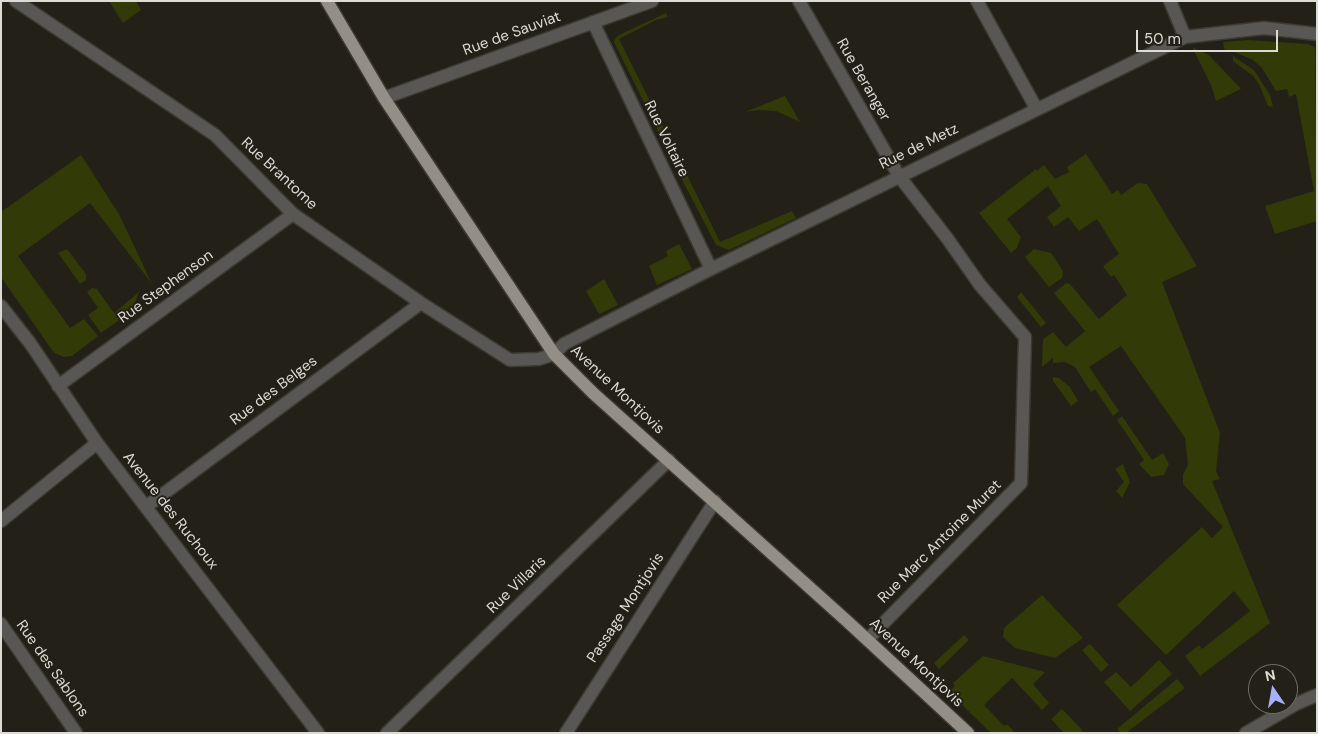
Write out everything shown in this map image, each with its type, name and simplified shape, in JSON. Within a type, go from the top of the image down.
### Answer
[{"type":"main road","name":"Avenue Montjovis","points":[[326,1],[384,98],[554,354],[868,639],[968,733]]},
{"type":"street","name":"Rue de Sauviat","points":[[384,98],[652,1]]},
{"type":"street","name":"Rue Beranger","points":[[799,1],[898,176]]},
{"type":"street","points":[[977,1],[1036,108]]},
{"type":"street","points":[[1170,1],[1185,37]]},
{"type":"street","name":"Rue Brantome","points":[[20,4],[215,135],[293,214],[421,302],[510,360],[539,359],[554,354]]},
{"type":"street","name":"Rue Voltaire","points":[[593,22],[711,269]]},
{"type":"street","name":"Rue de Metz","points":[[554,354],[564,344],[711,269],[1036,108],[1185,37],[1264,28],[1317,34]]},
{"type":"street","name":"Rue Marc Antoine Muret","points":[[868,639],[1020,483],[1025,337],[980,285],[947,238],[898,176]]},
{"type":"street","name":"Rue Stephenson","points":[[58,386],[293,214]]},
{"type":"street","name":"Rue des Belges","points":[[147,506],[421,302]]},
{"type":"street","name":"Avenue des Ruchoux","points":[[1,306],[97,443],[147,506],[318,733]]},
{"type":"street","points":[[1,521],[97,443]]},
{"type":"street","name":"Rue Villaris","points":[[387,733],[669,460]]},
{"type":"street","name":"Passage Montjovis","points":[[566,733],[715,501]]},
{"type":"street","name":"Rue des Sablons","points":[[1,624],[76,733]]},
{"type":"street","points":[[1246,733],[1296,704],[1317,695]]},
{"type":"green space","points":[[109,1],[136,1],[141,10],[123,23]]},
{"type":"green space","points":[[666,13],[668,17],[656,20],[619,39],[678,157],[672,159],[614,42],[615,38],[619,35]]},
{"type":"green space","points":[[1248,40],[1308,44],[1315,47],[1317,221],[1275,234],[1265,206],[1314,191],[1296,94],[1289,97],[1287,89],[1276,91],[1262,68],[1253,60],[1232,51],[1225,52],[1223,42]]},
{"type":"green space","points":[[1192,47],[1209,55],[1241,89],[1216,101],[1211,85]]},
{"type":"green space","points":[[1233,56],[1254,70],[1270,95],[1273,107],[1268,106],[1259,84],[1253,76],[1233,61]]},
{"type":"green space","points":[[785,96],[800,122],[776,111],[758,110],[745,112]]},
{"type":"green space","points":[[1086,154],[1112,194],[1118,190],[1121,195],[1138,183],[1147,184],[1197,266],[1162,282],[1220,433],[1216,471],[1220,479],[1212,481],[1270,623],[1200,676],[1185,656],[1199,645],[1202,649],[1250,611],[1234,591],[1166,655],[1117,605],[1202,527],[1212,538],[1223,527],[1183,484],[1183,474],[1188,465],[1185,438],[1121,346],[1089,367],[1119,411],[1113,416],[1095,389],[1091,392],[1075,367],[1065,362],[1053,363],[1053,358],[1042,367],[1043,339],[1053,332],[1066,347],[1085,331],[1054,293],[1066,283],[1070,284],[1099,319],[1127,295],[1114,275],[1111,277],[1103,266],[1119,254],[1097,219],[1079,231],[1068,217],[1054,227],[1047,217],[1061,206],[1048,186],[1007,219],[1021,237],[1017,248],[1011,253],[979,213],[1036,169],[1037,171],[1044,165],[1055,179],[1069,172],[1067,167]]},
{"type":"green space","points":[[81,155],[119,214],[152,284],[90,203],[18,256],[70,328],[84,319],[98,336],[72,356],[64,357],[54,353],[1,277],[1,212]]},
{"type":"green space","points":[[686,173],[720,242],[792,211],[796,218],[729,250],[716,245],[680,176]]},
{"type":"green space","points":[[679,244],[692,269],[657,285],[649,266],[668,256],[666,251]]},
{"type":"green space","points":[[67,249],[86,274],[86,280],[80,284],[58,253]]},
{"type":"green space","points":[[1034,249],[1051,253],[1063,271],[1062,278],[1049,287],[1025,257]]},
{"type":"green space","points":[[604,279],[618,305],[599,314],[586,291]]},
{"type":"green space","points":[[92,288],[97,289],[114,313],[139,292],[132,311],[101,333],[88,315],[98,308],[87,292]]},
{"type":"green space","points":[[1021,292],[1046,323],[1041,327],[1017,297]]},
{"type":"green space","points":[[1053,377],[1059,378],[1070,387],[1078,401],[1071,406],[1053,381]]},
{"type":"green space","points":[[1122,416],[1152,460],[1163,453],[1169,464],[1164,475],[1151,477],[1139,464],[1144,460],[1117,420]]},
{"type":"green space","points":[[1123,464],[1130,482],[1122,498],[1116,491],[1124,482],[1115,469]]},
{"type":"green space","points":[[1042,595],[1083,638],[1055,658],[1015,648],[1003,637],[1004,628]]},
{"type":"green space","points":[[964,635],[969,640],[939,669],[934,663]]},
{"type":"green space","points":[[1090,644],[1109,665],[1101,672],[1082,650]]},
{"type":"green space","points":[[983,656],[1045,672],[1033,684],[1049,703],[1042,710],[1012,678],[984,705],[1004,726],[1007,724],[1015,733],[991,733],[949,692],[955,686],[953,683]]},
{"type":"green space","points":[[1159,660],[1172,674],[1130,711],[1104,682],[1116,672],[1131,687]]},
{"type":"green space","points":[[1177,679],[1185,688],[1126,733],[1120,733],[1117,729]]},
{"type":"green space","points":[[1062,709],[1083,731],[1081,733],[1064,733],[1051,719]]}]
